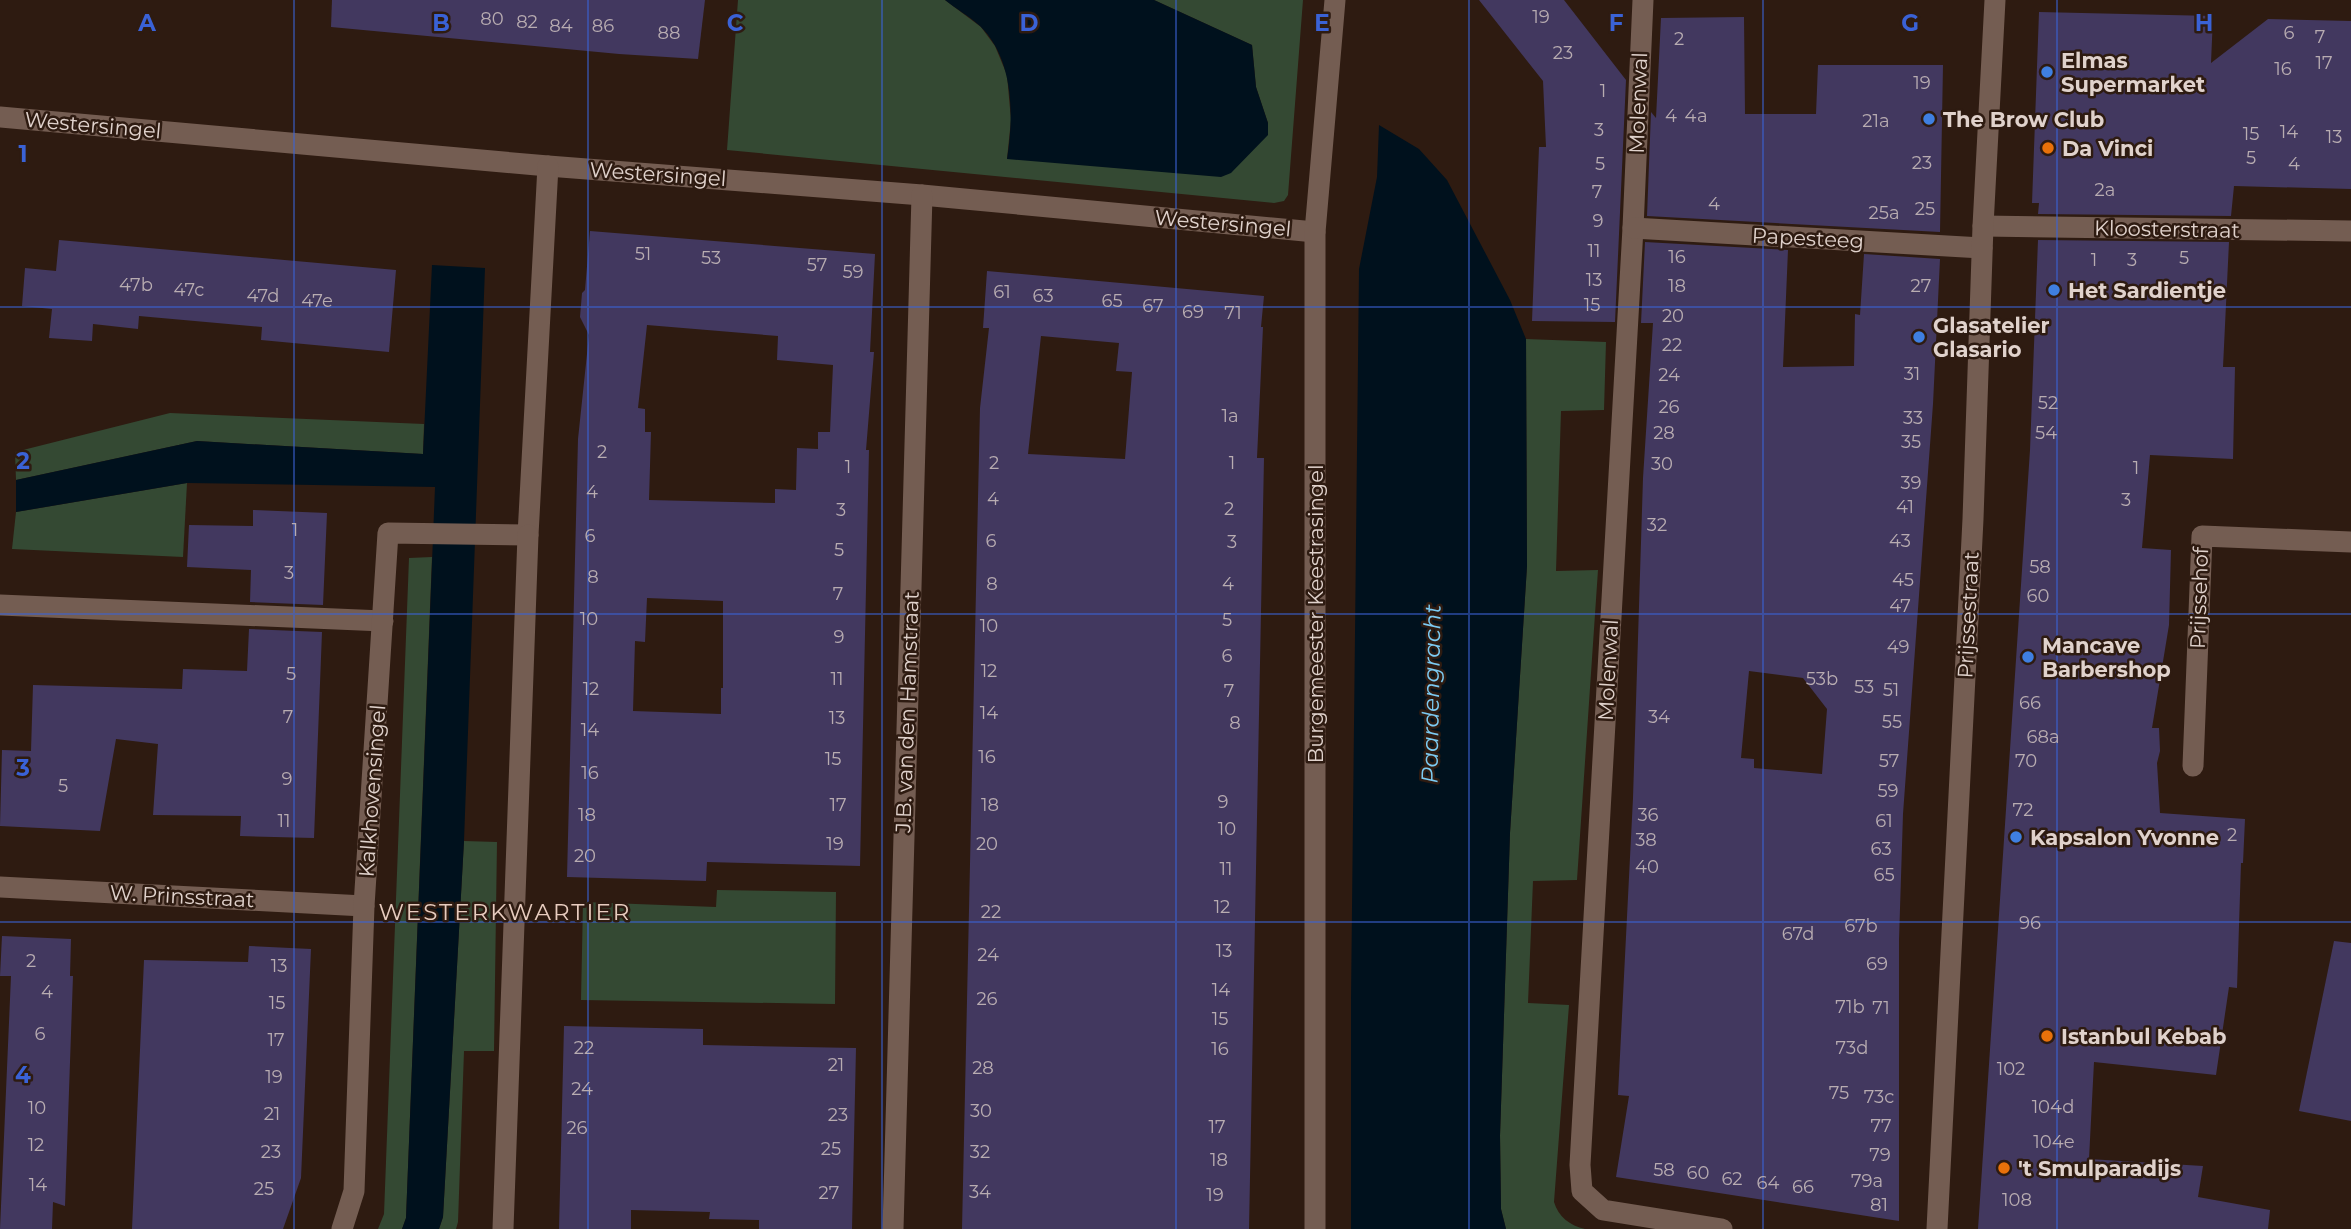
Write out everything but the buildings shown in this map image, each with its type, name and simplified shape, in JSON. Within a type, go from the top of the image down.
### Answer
[{"type":"street","name":"Burgemeester Keestrasingel","points":[[1315,1229],[1315,232],[1335,0]]},
{"type":"street","name":"Molenwal","points":[[1643,0],[1633,228],[1580,1166],[1582,1191],[1603,1210],[1722,1229]]},
{"type":"street","name":"Prijssestraat","points":[[1937,1229],[1973,519],[1982,248],[1995,0]]},
{"type":"street","name":"Westersingel","points":[[0,117],[548,166],[922,195],[1315,232]]},
{"type":"street","points":[[503,1229],[528,535],[548,166]]},
{"type":"street","name":"J.B. van den Hamstraat","points":[[893,1229],[922,195]]},
{"type":"street","name":"Kloosterstraat","points":[[1983,226],[2351,231]]},
{"type":"street","name":"Papesteeg","points":[[1633,228],[1982,248]]},
{"type":"street","name":"Kalkhovensingel","points":[[342,1229],[354,1191],[364,906],[388,533],[528,535]]},
{"type":"street","name":"Prijssehof","points":[[2193,766],[2202,536],[2351,542]]},
{"type":"street","points":[[0,606],[383,621]]},
{"type":"street","name":"W. Prinsstraat","points":[[0,887],[364,906]]},
{"type":"green space","points":[[738,0],[945,0],[981,27],[995,46],[1007,75],[1011,120],[1007,159],[1268,123],[1256,87],[1252,45],[1154,0],[1303,0],[1288,195],[1284,201],[1274,203],[727,150]]},
{"type":"green space","points":[[1526,339],[1606,342],[1604,410],[1561,411],[1556,571],[1598,570],[1577,880],[1533,881],[1528,1003],[1569,1005],[1554,1202],[1565,1220],[1585,1229],[1506,1229],[1501,1209],[1500,1136],[1510,833],[1527,566]]},
{"type":"green space","points":[[170,413],[424,424],[423,454],[197,441],[16,480],[15,452]]},
{"type":"green space","points":[[187,483],[183,557],[12,549],[16,512]]},
{"type":"green space","points":[[432,557],[406,1218],[402,1229],[378,1229],[384,1214],[409,558]]},
{"type":"green space","points":[[464,841],[497,842],[494,1051],[464,1051],[458,1222],[456,1229],[439,1229],[443,1217]]},
{"type":"green space","points":[[717,890],[836,892],[835,1004],[581,1000],[583,902],[716,907]]},
{"type":"water","points":[[945,0],[1154,0],[1252,45],[1256,87],[1268,123],[1268,135],[1231,173],[1221,177],[1007,159],[1011,125],[1009,89],[1000,55],[980,26]]},
{"type":"water","name":"Paardengracht","points":[[1379,125],[1419,149],[1447,180],[1510,300],[1526,339],[1527,566],[1510,833],[1500,1136],[1501,1209],[1506,1229],[1351,1229],[1359,269],[1377,177]]},
{"type":"water","points":[[432,265],[485,268],[464,841],[443,1217],[439,1229],[402,1229],[406,1218],[435,487],[187,483],[16,512],[16,480],[197,441],[423,454]]},
{"type":"place","name":"Elmas Supermarket","points":[[2047,72]]},
{"type":"place","name":"The Brow Club","points":[[1929,119]]},
{"type":"place","name":"Da Vinci","points":[[2048,148]]},
{"type":"place","name":"Het Sardientje","points":[[2054,290]]},
{"type":"place","name":"Glasatelier Glasario","points":[[1919,337]]},
{"type":"place","name":"Mancave Barbershop","points":[[2028,657]]},
{"type":"place","name":"Kapsalon Yvonne","points":[[2016,837]]},
{"type":"place","name":"Istanbul Kebab","points":[[2047,1036]]},
{"type":"place","name":"'t Smulparadijs","points":[[2004,1168]]},
{"type":"district","name":"WESTERKWARTIER","points":[[505,912]]}]
